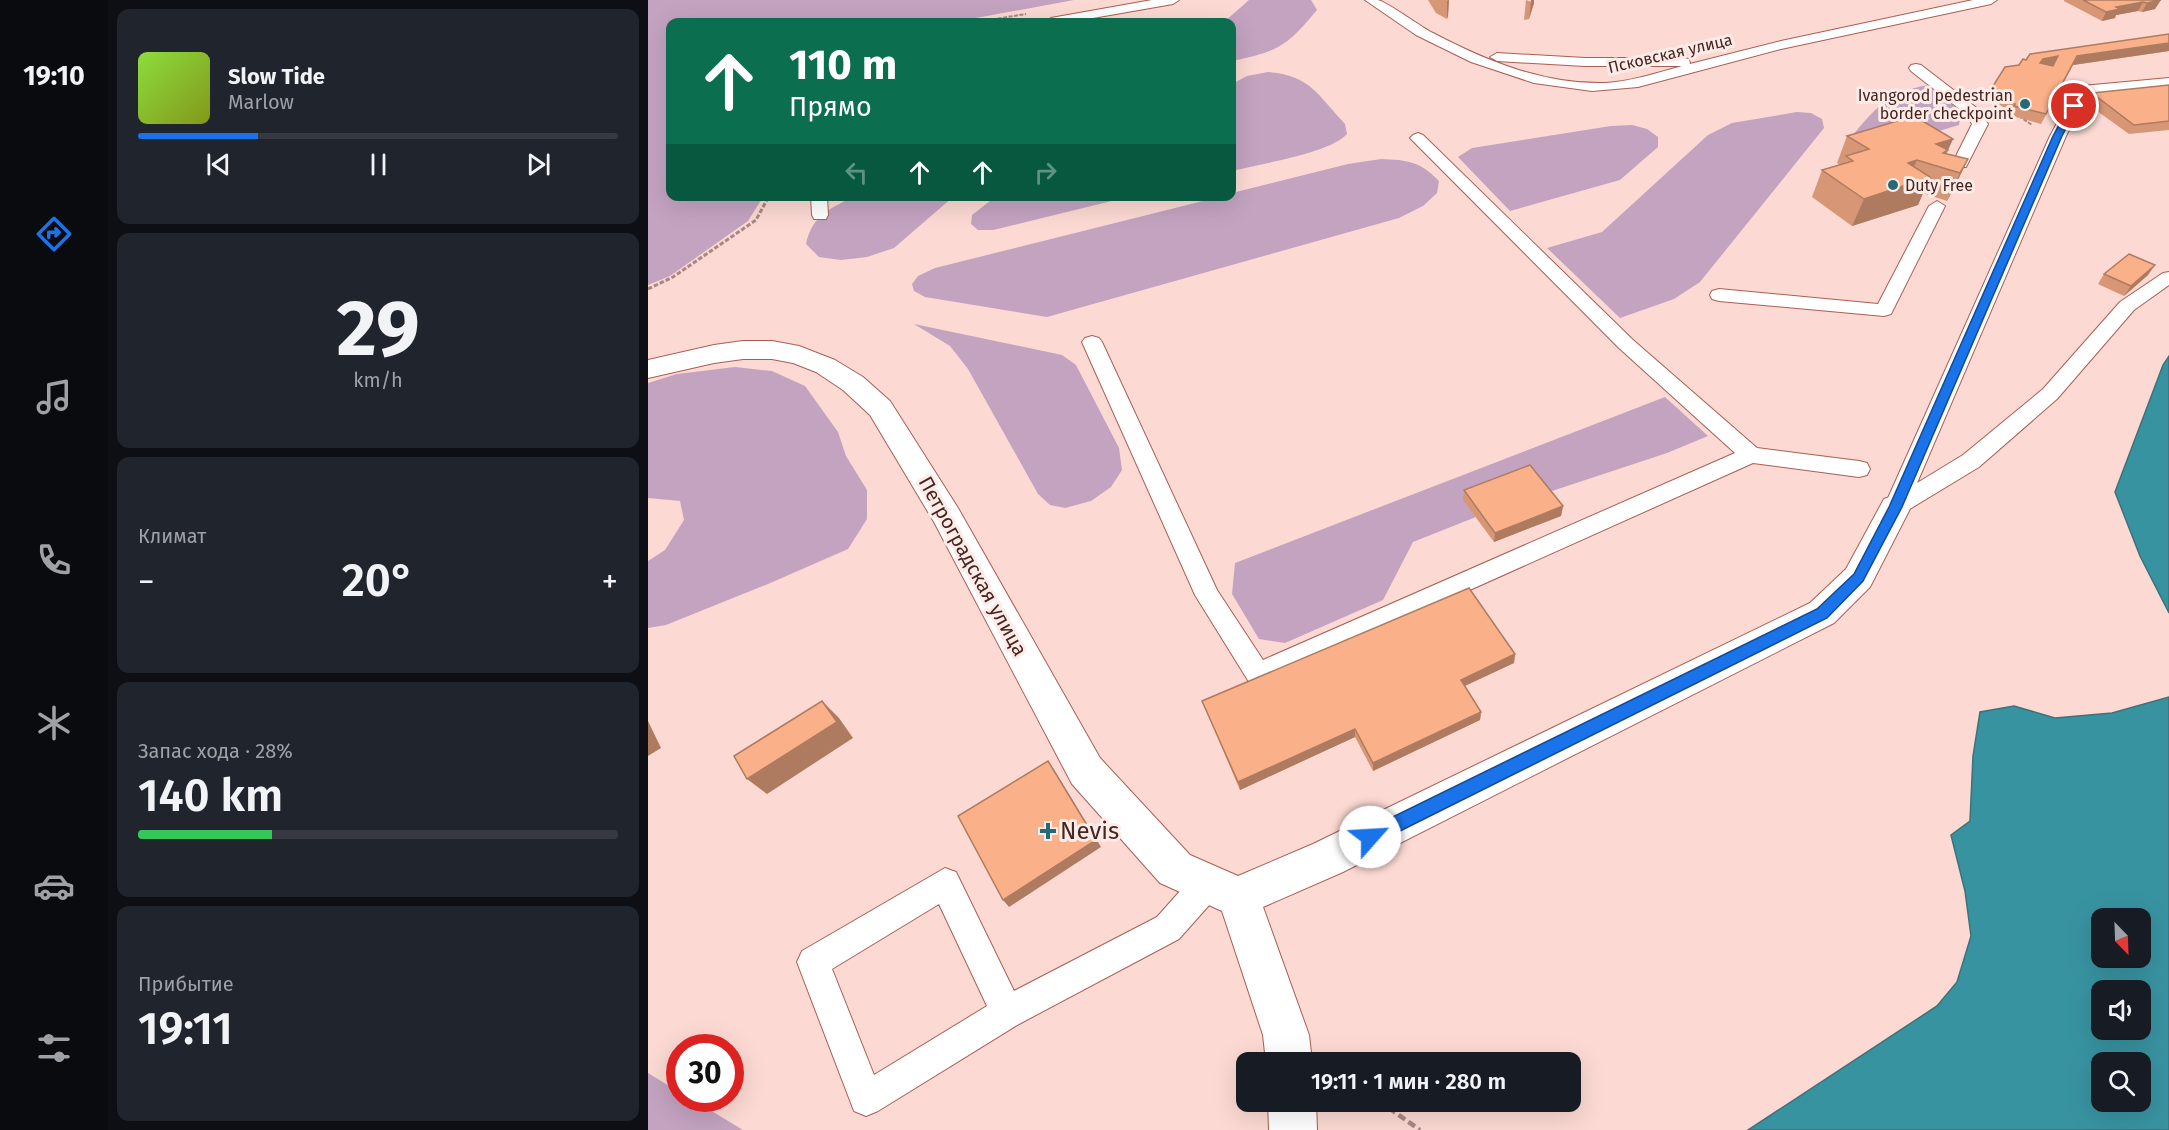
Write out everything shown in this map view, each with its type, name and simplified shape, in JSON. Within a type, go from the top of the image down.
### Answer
[{"type":"street","name":"Петроградская улица","points":[[648,369],[676,361],[753,349],[800,354],[845,377],[880,408],[947,516],[1086,771],[1175,869],[1223,890]]},
{"type":"street","points":[[1288,1052],[1286,1035],[1223,890],[1328,858],[1822,614],[1858,578],[1895,507]]},
{"type":"street","points":[[1292,1112],[1293,1130]]},
{"type":"lane","points":[[1073,18],[1173,0]]},
{"type":"lane","name":"Псковская улица","points":[[1371,0],[1414,29],[1470,55],[1531,78],[1561,85],[1595,87],[1641,82],[1712,62],[1991,0]]},
{"type":"lane","points":[[1470,55],[1585,62],[1712,62]]},
{"type":"lane","points":[[1916,68],[1973,112],[1980,124],[1960,164]]},
{"type":"lane","points":[[1895,507],[2058,136],[2082,90],[2169,82]]},
{"type":"lane","points":[[1418,138],[1626,344],[1751,455]]},
{"type":"lane","points":[[819,201],[820,215]]},
{"type":"lane","points":[[1719,295],[1884,310],[1937,206]]},
{"type":"lane","points":[[1895,507],[1971,461],[2050,394],[2127,306],[2169,277]]},
{"type":"lane","points":[[1092,342],[1207,596],[1258,674],[1751,455],[1859,469]]},
{"type":"lane","points":[[1007,1012],[945,883],[813,962],[866,1100],[1007,1012],[1168,928],[1223,890]]},
{"type":"path","points":[[2014,111],[2023,120],[2031,123]]},
{"type":"path","points":[[648,289],[673,278],[756,220],[766,201]]},
{"type":"path","points":[[1395,1112],[1420,1130]]},
{"type":"shaded area","points":[[648,0],[1074,0],[976,18],[666,18],[666,201],[760,201],[748,221],[670,276],[648,285]]},
{"type":"shaded area","points":[[1249,0],[1311,0],[1317,10],[1289,40],[1280,46],[1261,54],[1236,60],[1236,18],[1229,18]]},
{"type":"shaded area","points":[[1268,72],[1294,77],[1304,82],[1345,124],[1347,134],[1339,141],[1311,152],[1236,170],[1236,82],[1247,76]]},
{"type":"shaded area","points":[[1927,85],[1953,105],[1960,119],[1959,125],[1879,149],[1853,135],[1885,102],[1903,92]]},
{"type":"shaded area","points":[[1797,112],[1811,113],[1822,119],[1824,128],[1700,282],[1674,299],[1620,318],[1547,248],[1602,232],[1708,135],[1732,123]]},
{"type":"shaded area","points":[[1632,125],[1647,129],[1658,137],[1658,147],[1620,180],[1510,211],[1458,157],[1472,148],[1611,126]]},
{"type":"shaded area","points":[[1381,159],[1413,163],[1426,169],[1439,181],[1437,193],[1423,206],[1399,218],[1047,317],[925,297],[914,291],[912,284],[918,276],[935,268],[1203,201],[1236,201],[1236,192],[1348,164]]},
{"type":"shaded area","points":[[846,201],[948,201],[894,248],[867,257],[841,260],[819,257],[806,244],[812,227],[829,210]]},
{"type":"shaded area","points":[[990,201],[1112,201],[993,230],[978,230],[971,224],[972,215]]},
{"type":"shaded area","points":[[914,324],[1062,355],[1076,365],[1119,448],[1122,470],[1111,487],[1091,501],[1065,508],[1050,505],[1038,494],[968,369],[950,346]]},
{"type":"shaded area","points":[[735,367],[772,371],[805,386],[838,432],[846,456],[867,490],[867,519],[848,549],[666,625],[648,628],[648,561],[665,550],[684,520],[680,501],[648,498],[648,383],[677,374]]},
{"type":"shaded area","points":[[1665,397],[1708,436],[1667,453],[1543,494],[1464,500],[1476,517],[1413,542],[1383,600],[1285,643],[1259,639],[1232,594],[1235,563]]},
{"type":"shaded area","points":[[648,1073],[666,1084],[666,1112],[713,1112],[743,1130],[648,1130]]},
{"type":"water","points":[[2169,356],[2169,613],[2140,556],[2115,492],[2163,365]]},
{"type":"water","points":[[2169,697],[2169,1130],[1748,1130],[1937,1006],[1957,982],[1971,936],[1965,891],[1951,835],[1970,821],[1973,756],[1980,712],[2014,706],[2055,718],[2112,713]]},
{"type":"building","points":[[2083,0],[2161,0],[2116,7],[2120,9],[2106,12]]},
{"type":"building","points":[[2169,34],[2169,43],[2077,56],[2046,114],[2014,106],[2015,104],[1993,86],[2005,67],[2019,65],[2030,54]],"holes":[[[2058,56],[2053,66],[2040,63],[2043,59]]]},
{"type":"building","points":[[2169,85],[2169,121],[2134,125],[2092,93]]},
{"type":"building","points":[[1914,116],[1953,139],[1936,144],[1948,150],[1943,153],[1968,159],[1960,173],[1917,160],[1908,163],[1930,177],[1864,199],[1822,170],[1853,161],[1846,156],[1869,149],[1847,136]]},
{"type":"building","points":[[2129,254],[2155,265],[2131,286],[2104,274]]},
{"type":"building","points":[[1530,465],[1563,506],[1495,533],[1464,490]]},
{"type":"building","points":[[1469,588],[1515,654],[1461,680],[1481,712],[1373,763],[1355,729],[1238,782],[1202,701]]},
{"type":"building","points":[[822,701],[837,722],[747,779],[734,756]]},
{"type":"building","points":[[1048,761],[1096,840],[1003,900],[958,816]]},
{"type":"place","name":"Ivangorod pedestrian border checkpoint","points":[[2025,104]]},
{"type":"place","name":"Duty Free","points":[[1893,185]]},
{"type":"place","name":"Nevis","points":[[1048,831]]},
{"type":"route","points":[[1370,837],[1822,614],[1858,578],[1895,507],[2058,136],[2074,106]]}]
